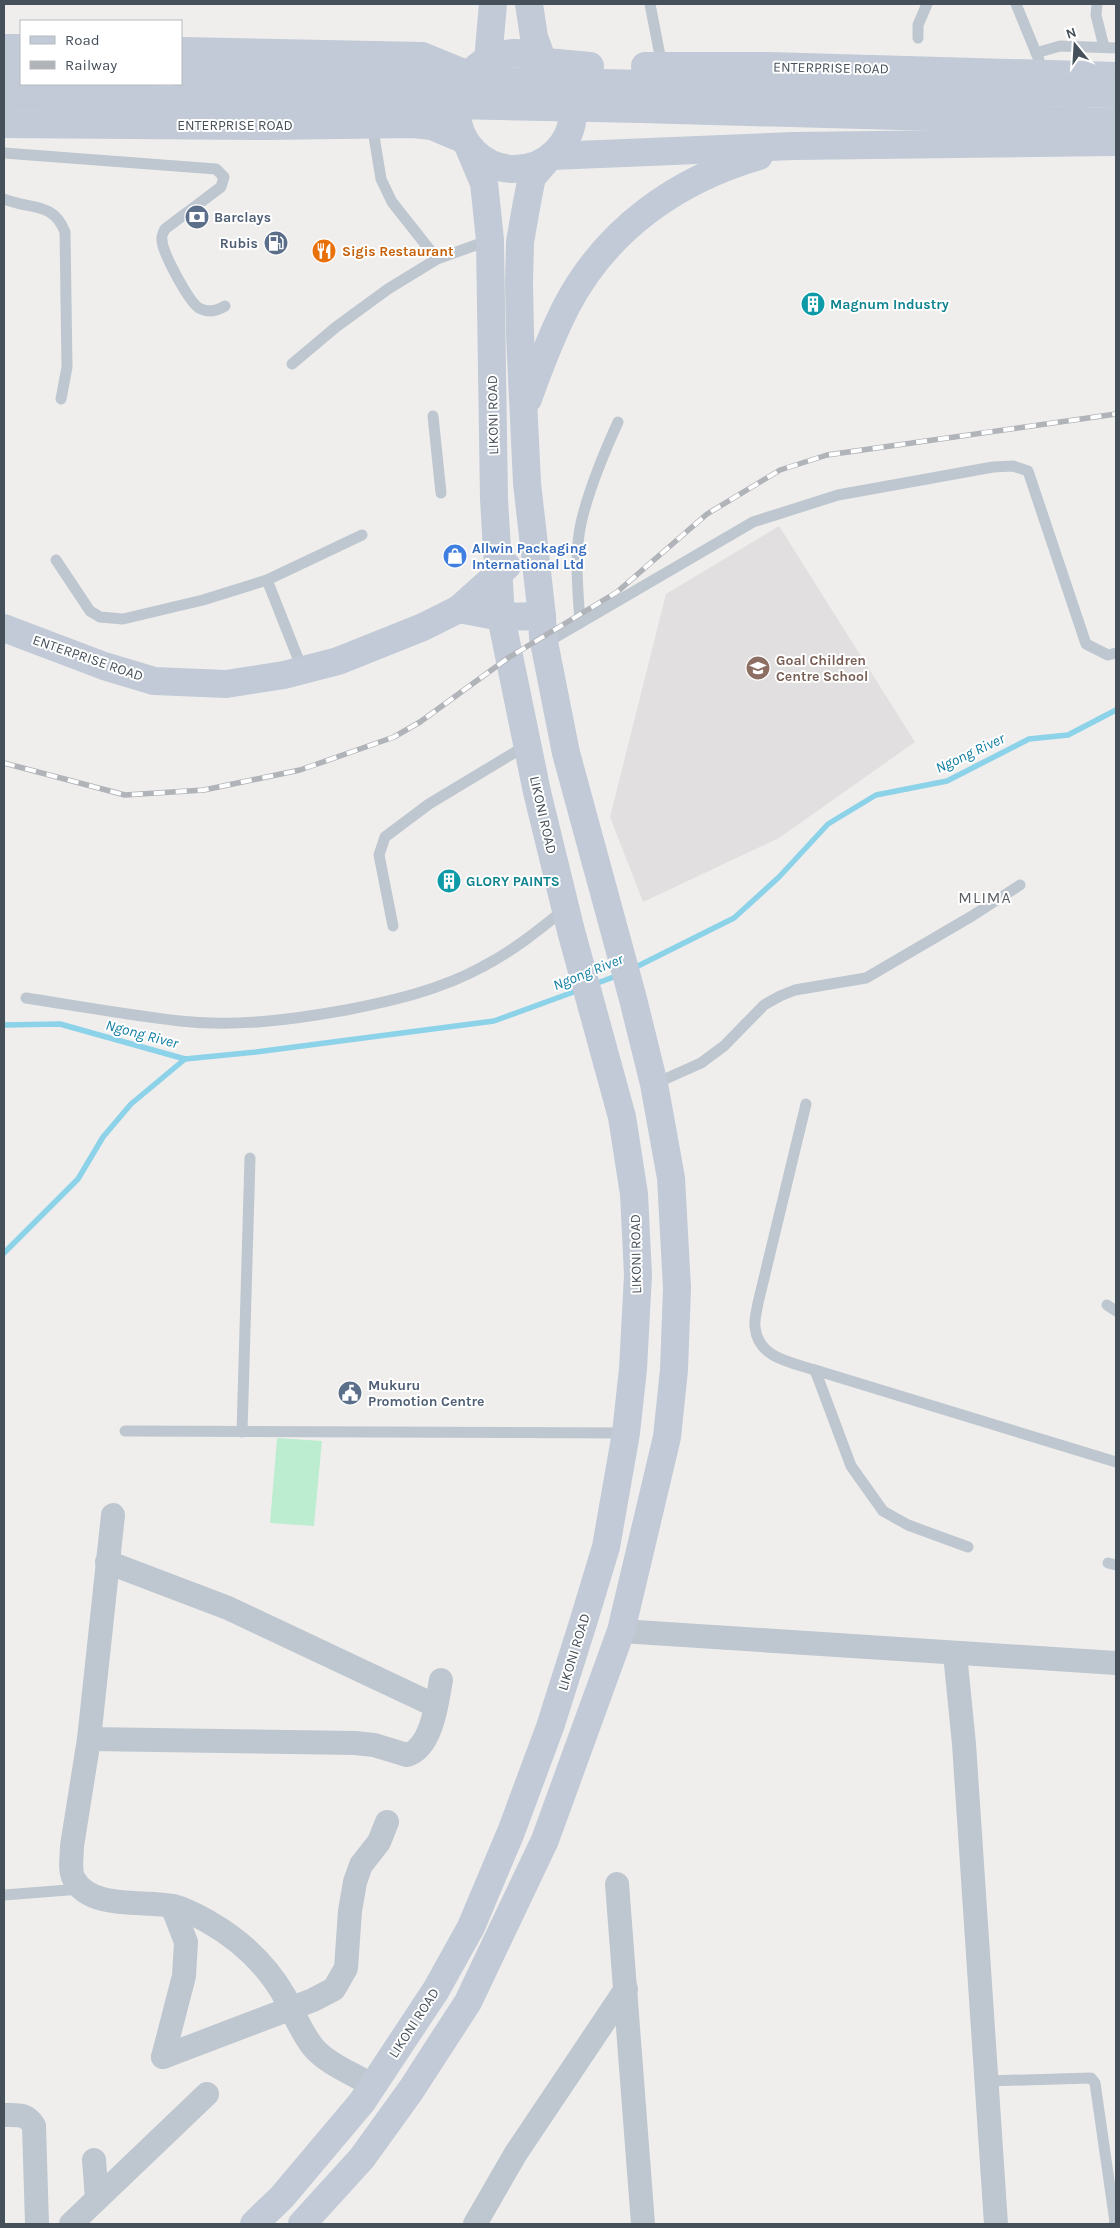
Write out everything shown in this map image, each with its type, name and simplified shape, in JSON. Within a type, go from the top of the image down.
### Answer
[{"type":"main road","points":[[478,68],[493,4]]},
{"type":"main road","points":[[529,4],[534,37],[544,61]]},
{"type":"main road","points":[[4,48],[20,48]]},
{"type":"main road","points":[[182,51],[422,56],[478,68]]},
{"type":"main road","points":[[309,2222],[362,2158],[411,2090],[468,2002],[545,1840],[621,1631],[668,1437],[674,1370],[678,1288],[671,1178],[654,1084],[566,752],[544,644],[527,483],[520,335],[520,242],[532,177],[548,159],[564,143],[572,126],[574,108],[570,90],[560,74],[544,61],[524,54],[505,54],[478,68],[462,87],[457,100],[456,113],[458,126],[467,144],[483,160],[497,167],[513,170],[530,168],[548,159],[794,146],[1116,142]]},
{"type":"main road","name":"ENTERPRISE ROAD","points":[[544,61],[573,66],[1040,63],[1116,76]]},
{"type":"main road","points":[[4,70],[20,70]]},
{"type":"main road","points":[[182,74],[1116,94]]},
{"type":"main road","points":[[4,96],[630,108],[1116,122]]},
{"type":"main road","name":"ENTERPRISE ROAD","points":[[4,124],[412,124],[432,126],[467,144]]},
{"type":"main road","name":"LIKONI ROAD","points":[[254,2224],[282,2197],[340,2129],[373,2086],[436,1990],[470,1927],[511,1832],[550,1726],[606,1547],[626,1433],[633,1370],[638,1275],[634,1194],[622,1116],[595,1012],[568,920],[527,744],[501,617],[494,500],[490,240],[487,202],[481,176],[467,144]]},
{"type":"main road","points":[[523,410],[549,342],[567,305],[589,269],[616,238],[641,214],[671,193],[708,174],[746,160],[794,146]]},
{"type":"main road","points":[[487,202],[495,196],[507,193],[522,197],[527,202]]},
{"type":"main road","name":"ENTERPRISE ROAD","points":[[4,628],[104,666],[154,681],[226,684],[303,671],[338,661],[423,627],[459,609],[499,574],[533,540]]},
{"type":"main road","points":[[459,609],[501,617],[542,616]]},
{"type":"street","points":[[113,1515],[88,1739],[71,1863],[73,1878],[81,1889],[92,1896],[118,1902],[172,1906],[193,1913],[243,1944],[274,1980],[313,2047],[327,2059],[373,2086]]},
{"type":"street","points":[[107,1562],[228,1608],[436,1706]]},
{"type":"street","points":[[621,1631],[1116,1663]]},
{"type":"street","points":[[955,1654],[964,1744],[996,2224]]},
{"type":"street","points":[[88,1739],[355,1743],[407,1755],[420,1749],[424,1743],[436,1706],[441,1680]]},
{"type":"street","points":[[172,1906],[186,1942],[184,1968],[163,2057],[326,1995],[340,1980],[346,1968],[350,1911],[355,1882],[362,1865],[379,1842],[387,1822]]},
{"type":"street","points":[[617,1884],[643,2224]]},
{"type":"street","points":[[475,2224],[516,2153],[626,1989]]},
{"type":"street","points":[[71,2224],[207,2094]]},
{"type":"street","points":[[4,2114],[24,2116],[30,2119],[34,2126],[37,2224]]},
{"type":"street","points":[[94,2160],[97,2199]]},
{"type":"lane","points":[[650,4],[662,66]]},
{"type":"lane","points":[[918,38],[918,25],[927,4]]},
{"type":"lane","points":[[1015,4],[1040,63],[1060,46],[1116,48]]},
{"type":"lane","points":[[1097,4],[1096,15],[1104,47]]},
{"type":"lane","points":[[372,124],[381,179],[392,202],[437,259]]},
{"type":"lane","points":[[4,153],[216,169],[224,177],[221,187],[165,229],[161,239],[164,250],[177,277],[197,306],[206,311],[218,310],[225,306]]},
{"type":"lane","points":[[4,198],[14,203],[51,212],[60,220],[65,232],[66,367],[61,399]]},
{"type":"lane","points":[[292,364],[329,333],[388,289],[437,259],[490,240]]},
{"type":"lane","points":[[433,416],[441,493]]},
{"type":"lane","points":[[580,623],[577,563],[581,524],[597,470],[618,422]]},
{"type":"lane","points":[[544,644],[754,522],[838,495],[993,467],[1013,466],[1028,471],[1086,644],[1108,655],[1116,653]]},
{"type":"lane","points":[[56,560],[90,611],[100,617],[123,619],[203,600],[268,580],[362,535]]},
{"type":"lane","points":[[268,580],[303,671]]},
{"type":"lane","points":[[393,926],[379,855],[385,837],[429,804],[527,744]]},
{"type":"lane","points":[[654,1084],[700,1063],[724,1046],[764,1005],[780,996],[795,990],[866,978],[972,916],[1020,885]]},
{"type":"lane","points":[[26,998],[181,1021],[240,1024],[294,1020],[386,1003],[446,984],[482,968],[524,942],[568,920]]},
{"type":"lane","points":[[806,1104],[763,1276],[755,1326],[761,1346],[774,1357],[1116,1462]]},
{"type":"lane","points":[[242,1432],[250,1158]]},
{"type":"lane","points":[[815,1370],[851,1466],[883,1511],[908,1525],[968,1547]]},
{"type":"lane","points":[[125,1431],[626,1433]]},
{"type":"lane","points":[[4,1895],[81,1889]]},
{"type":"lane","points":[[986,2081],[1091,2078],[1096,2083],[1116,2222],[1114,2224]]},
{"type":"shaded area","name":"Goal Children Centre School","points":[[779,526],[915,742],[779,838],[643,902],[610,817],[666,594]]},
{"type":"green space","points":[[277,1438],[322,1441],[314,1526],[270,1523]]},
{"type":"waterway","name":"Ngong River","points":[[632,969],[734,918],[779,877],[828,824],[876,795],[947,781],[1029,739],[1068,735],[1116,710]]},
{"type":"waterway","name":"Ngong River","points":[[592,985],[619,975]]},
{"type":"waterway","name":"Ngong River","points":[[4,1025],[60,1024],[185,1059],[256,1052],[494,1021],[579,990]]},
{"type":"waterway","points":[[4,1253],[78,1179],[103,1137],[131,1104],[185,1059]]},
{"type":"railway","points":[[4,763],[125,795],[204,790],[300,770],[394,737],[420,722],[508,658],[617,592],[707,514],[780,470],[827,455],[1116,414]]},
{"type":"place","name":"Barclays","points":[[197,217]]},
{"type":"place","name":"Rubis","points":[[276,243]]},
{"type":"place","name":"Sigis Restaurant","points":[[324,251]]},
{"type":"place","name":"Magnum Industry","points":[[813,304]]},
{"type":"place","name":"Allwin Packaging International Ltd","points":[[455,556]]},
{"type":"place","name":"Goal Children Centre School","points":[[758,668]]},
{"type":"place","name":"GLORY PAINTS","points":[[449,881]]},
{"type":"place","name":"Mukuru Promotion Centre","points":[[350,1393]]},
{"type":"district","name":"MLIMA","points":[[985,897]]}]
